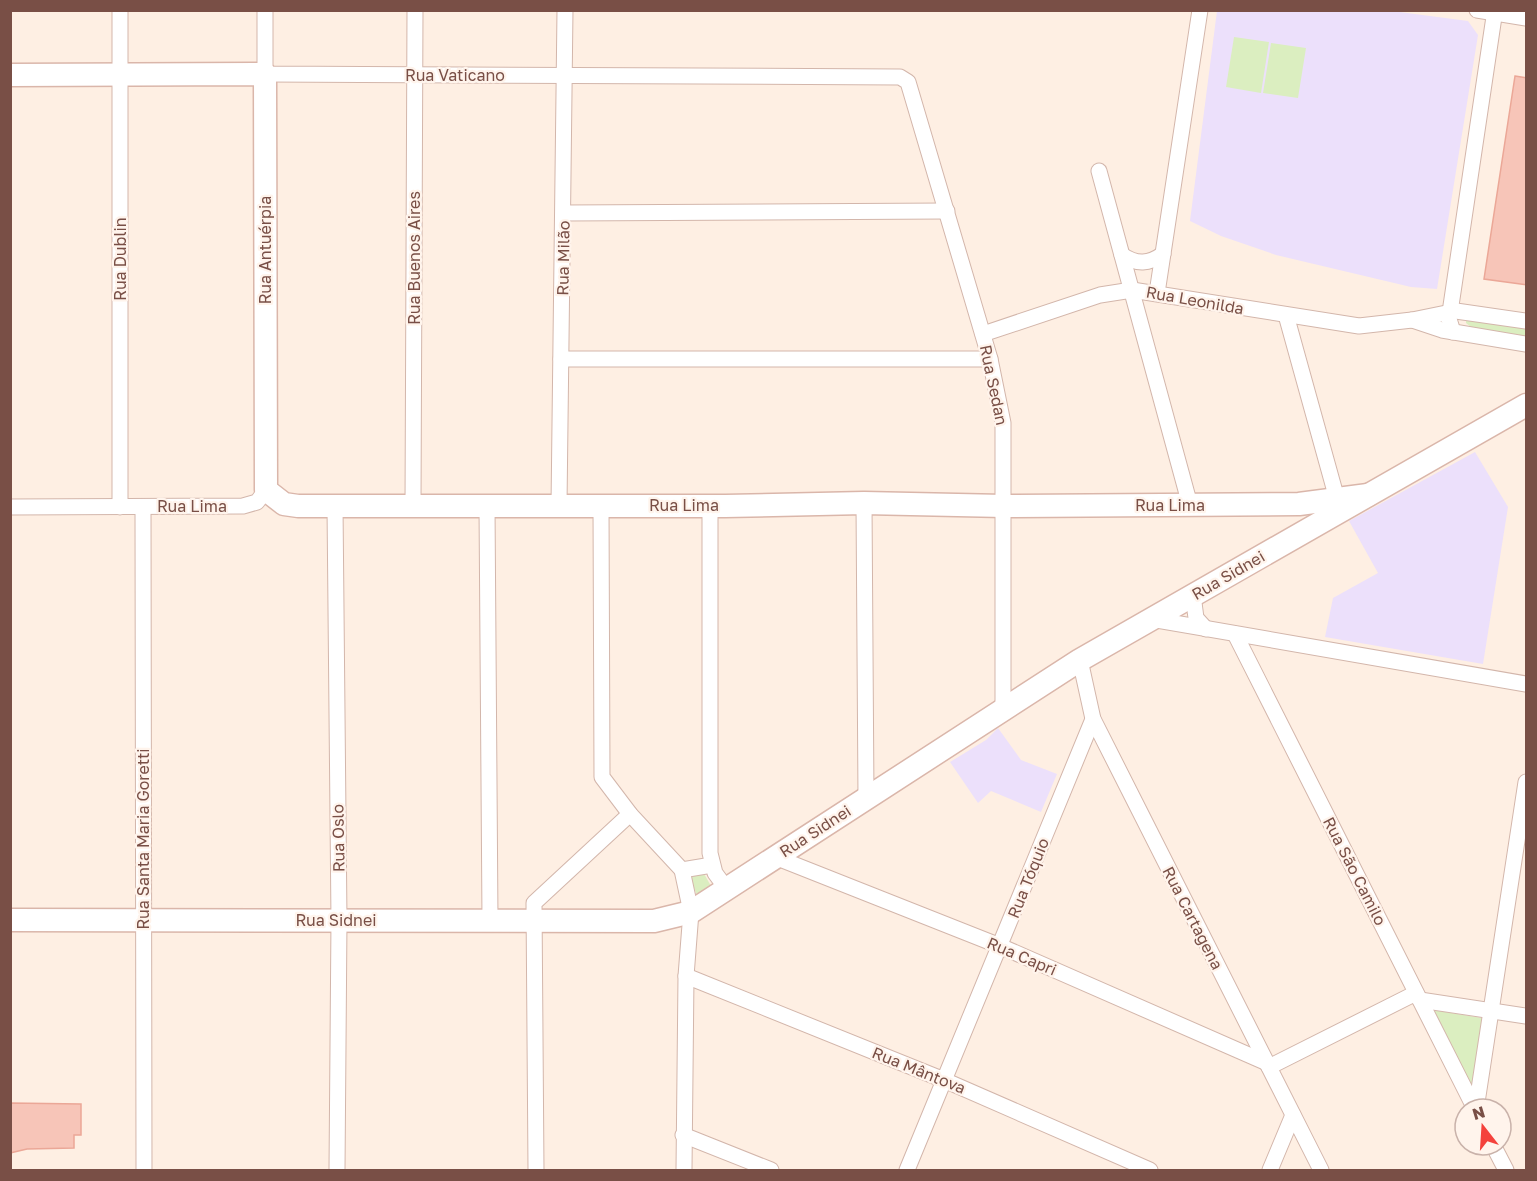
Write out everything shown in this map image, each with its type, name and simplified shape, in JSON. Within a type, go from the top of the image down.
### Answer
[{"type":"main road","name":"Rua Vaticano","points":[[10,75],[265,74]]},
{"type":"main road","name":"Rua Antuérpia","points":[[265,74],[266,490]]},
{"type":"main road","name":"Rua Sidnei","points":[[10,920],[654,921],[691,912],[1080,660],[1527,405]]},
{"type":"main road","name":"Rua Lima","points":[[266,490],[278,501],[291,506],[710,506],[864,503],[1004,506],[1299,504],[1333,496],[1368,495]]},
{"type":"main road","points":[[1307,529],[1333,496]]},
{"type":"main road","points":[[1299,504],[1308,515],[1307,529]]},
{"type":"street","name":"Rua Dublin","points":[[120,10],[120,507]]},
{"type":"street","name":"Rua Antuérpia","points":[[265,74],[266,10]]},
{"type":"street","name":"Rua Buenos Aires","points":[[414,506],[415,10]]},
{"type":"street","name":"Rua Milão","points":[[559,506],[565,10]]},
{"type":"street","points":[[1157,293],[1200,10]]},
{"type":"street","points":[[1477,10],[1527,18]]},
{"type":"street","points":[[1454,332],[1450,311],[1495,12]]},
{"type":"street","name":"Rua Vaticano","points":[[265,74],[900,77]]},
{"type":"street","name":"Rua Sedan","points":[[900,77],[910,87],[947,211],[990,359],[1003,423],[1003,710]]},
{"type":"street","points":[[1099,171],[1190,505]]},
{"type":"street","points":[[564,213],[947,211]]},
{"type":"street","points":[[1122,255],[1138,263],[1156,259],[1163,254]]},
{"type":"street","name":"Rua Leonilda","points":[[982,334],[1100,295],[1132,290],[1368,326],[1412,320],[1450,311],[1475,312],[1527,321]]},
{"type":"street","points":[[1286,315],[1333,496]]},
{"type":"street","name":"Rua Leonilda","points":[[1412,320],[1454,332],[1527,344]]},
{"type":"street","points":[[561,359],[990,359]]},
{"type":"street","name":"Rua Lima","points":[[10,507],[243,506],[257,502],[266,490]]},
{"type":"street","points":[[864,503],[866,798]]},
{"type":"street","points":[[601,505],[602,777],[630,813],[682,870],[691,912],[686,976],[684,1170]]},
{"type":"street","name":"Rua Oslo","points":[[335,506],[339,920],[337,1170]]},
{"type":"street","points":[[487,506],[490,920]]},
{"type":"street","points":[[710,506],[712,865],[726,888]]},
{"type":"street","name":"Rua Santa Maria Goretti","points":[[143,507],[144,1170]]},
{"type":"street","points":[[1193,595],[1196,618],[1206,629]]},
{"type":"street","points":[[1151,619],[1527,684]]},
{"type":"street","name":"Rua São Camilo","points":[[1235,633],[1469,1097]]},
{"type":"street","name":"Rua Cartagena","points":[[1080,660],[1094,719],[1321,1170]]},
{"type":"street","name":"Rua Tóquio","points":[[907,1170],[1094,719]]},
{"type":"street","points":[[1477,1097],[1527,782]]},
{"type":"street","points":[[536,1170],[534,903],[630,813]]},
{"type":"street","name":"Rua Capri","points":[[775,857],[1000,946],[1268,1065]]},
{"type":"street","points":[[682,870],[712,865]]},
{"type":"street","name":"Rua Mântova","points":[[686,976],[944,1080],[1150,1170]]},
{"type":"street","points":[[1268,1065],[1418,996],[1527,1016]]},
{"type":"street","points":[[1270,1170],[1293,1115]]},
{"type":"street","points":[[683,1135],[771,1170]]},
{"type":"shaded area","points":[[1217,11],[1392,11],[1468,21],[1478,35],[1437,289],[1411,287],[1276,255],[1221,236],[1190,221]]},
{"type":"shaded area","points":[[1475,452],[1508,507],[1483,664],[1325,637],[1333,598],[1378,573],[1349,521]]},
{"type":"shaded area","points":[[998,728],[1021,760],[1057,774],[1041,812],[991,791],[978,803],[950,762],[986,740]]},
{"type":"green space","points":[[1234,37],[1269,42],[1261,93],[1226,87]]},
{"type":"green space","points":[[1271,43],[1306,48],[1298,98],[1263,93]]},
{"type":"green space","points":[[1466,319],[1526,329],[1526,336],[1471,327],[1466,323]]},
{"type":"green space","points":[[703,872],[711,886],[697,895],[689,876]]},
{"type":"green space","points":[[1433,1010],[1482,1018],[1472,1087]]},
{"type":"building","points":[[1515,76],[1527,78],[1527,285],[1484,279]]},
{"type":"building","points":[[10,1103],[81,1104],[81,1135],[74,1135],[74,1148],[27,1149],[10,1153]]}]
